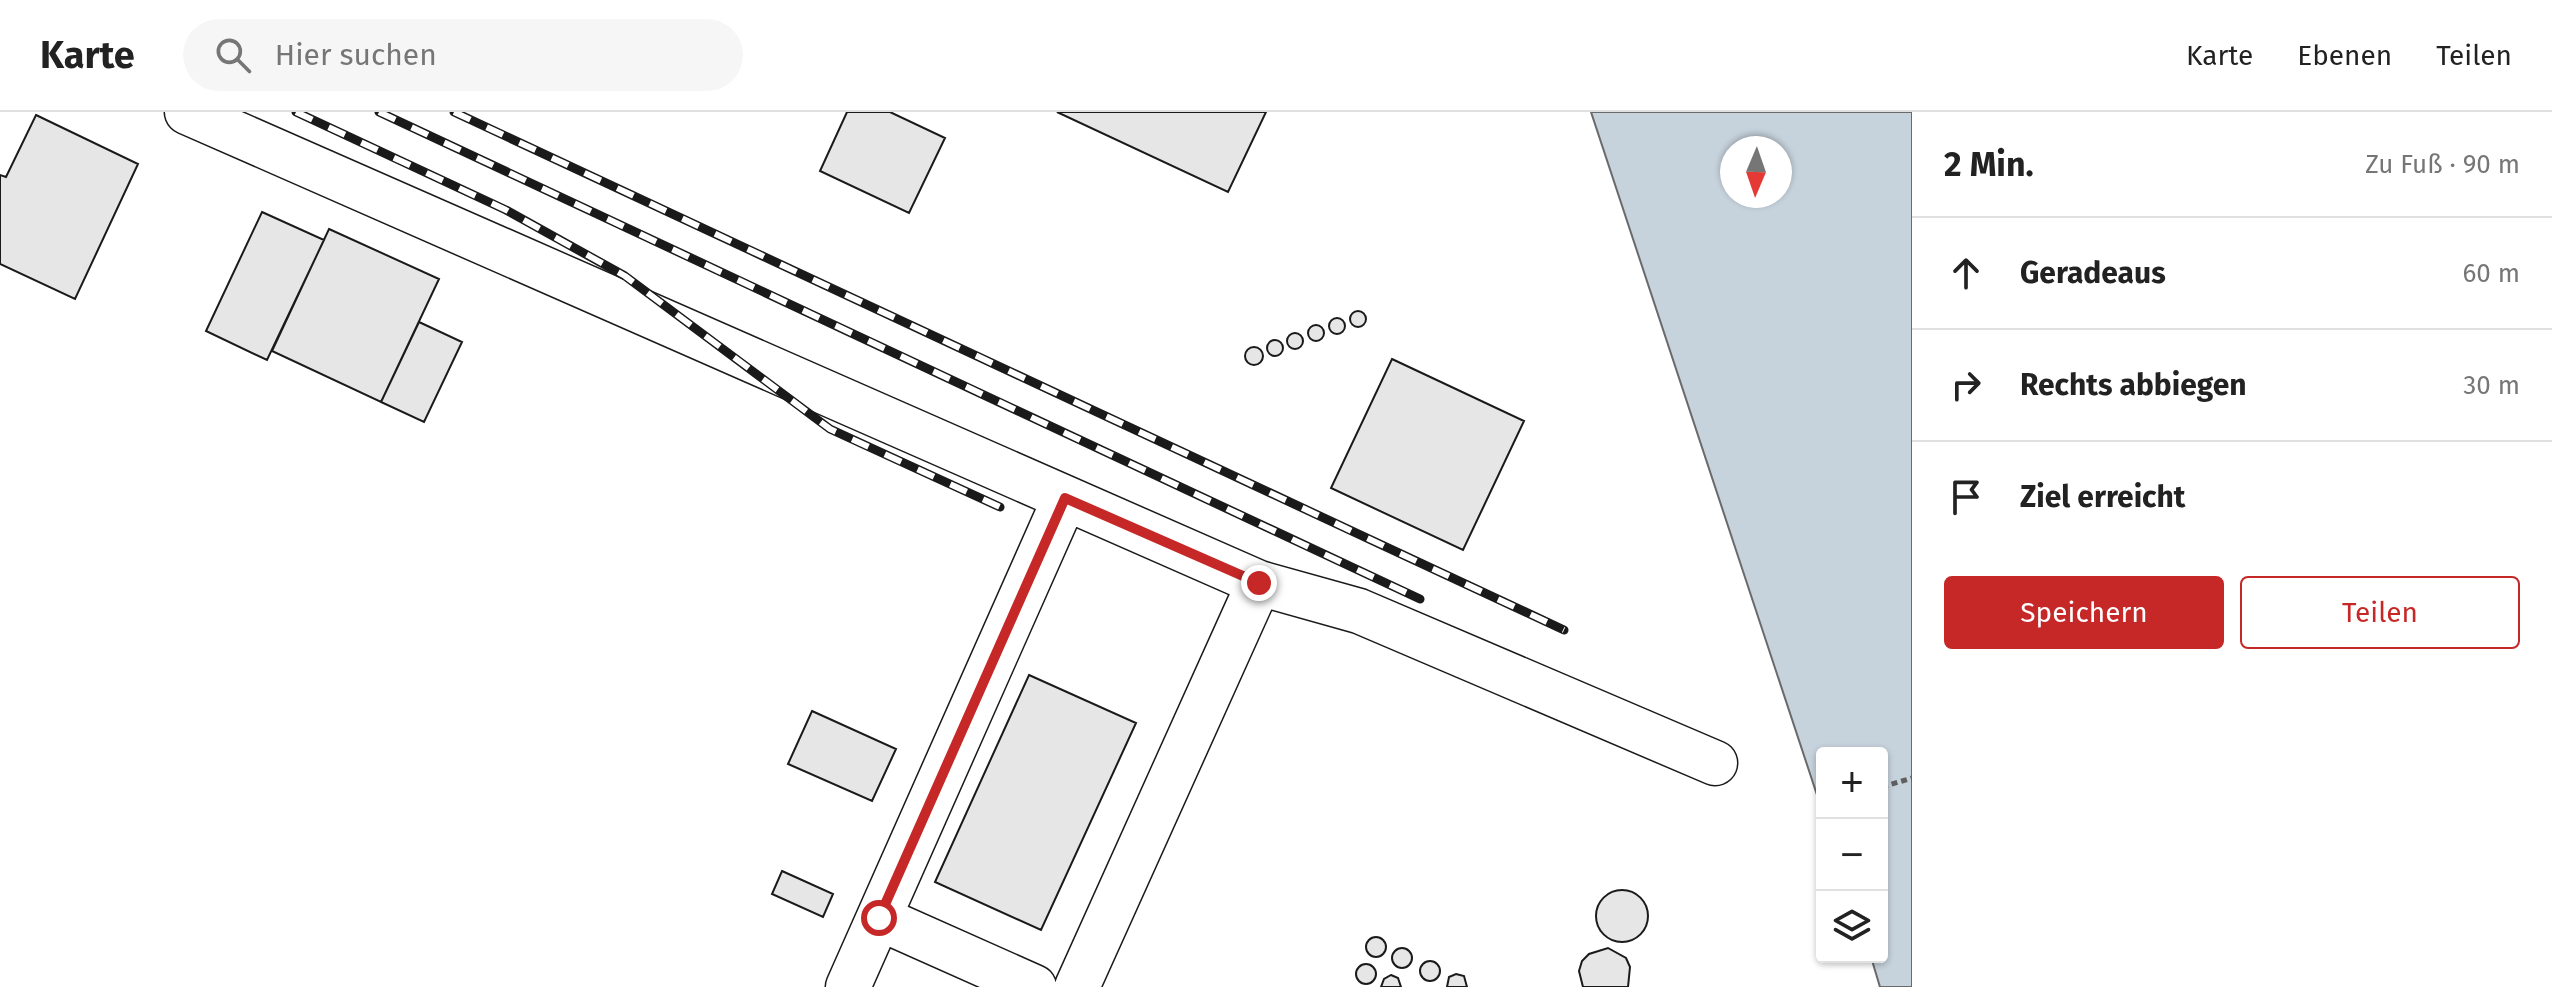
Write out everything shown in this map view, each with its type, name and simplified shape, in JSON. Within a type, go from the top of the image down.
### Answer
[{"type":"lane","points":[[187,112],[1259,583],[1359,611],[1715,763]]},
{"type":"lane","points":[[848,987],[1065,498]]},
{"type":"lane","points":[[1077,987],[1259,583]]},
{"type":"lane","points":[[879,918],[1034,987]]},
{"type":"path","points":[[1888,785],[1912,778]]},
{"type":"shaded area","points":[[1591,112],[1912,112],[1912,987],[1880,987],[1873,963],[1888,963],[1888,747],[1816,747],[1816,792]]},
{"type":"building","points":[[847,112],[890,112],[945,138],[909,213],[820,171]]},
{"type":"building","points":[[1057,112],[1266,112],[1228,192]]},
{"type":"building","points":[[36,115],[138,164],[75,299],[0,264],[0,175],[6,177]]},
{"type":"building","points":[[262,212],[324,240],[267,360],[206,331]]},
{"type":"building","points":[[329,229],[439,279],[381,402],[272,351]]},
{"type":"building","points":[[1355,311],[1361,311],[1366,319],[1364,325],[1355,327],[1350,322],[1350,316]]},
{"type":"building","points":[[1334,318],[1340,318],[1345,326],[1343,332],[1334,334],[1329,329],[1329,323]]},
{"type":"building","points":[[419,322],[462,342],[424,422],[381,402]]},
{"type":"building","points":[[1313,325],[1319,325],[1324,333],[1322,339],[1313,341],[1308,336],[1308,330]]},
{"type":"building","points":[[1292,333],[1298,333],[1303,341],[1301,347],[1292,349],[1287,344],[1287,338]]},
{"type":"building","points":[[1272,340],[1278,340],[1283,348],[1281,354],[1272,356],[1267,351],[1267,345]]},
{"type":"building","points":[[1254,347],[1263,356],[1254,365],[1245,356]]},
{"type":"building","points":[[1392,359],[1524,421],[1463,550],[1331,488]]},
{"type":"building","points":[[1029,675],[1136,723],[1041,930],[935,882]]},
{"type":"building","points":[[812,711],[896,749],[872,801],[788,764]]},
{"type":"building","points":[[782,871],[833,894],[823,917],[772,894]]},
{"type":"building","points":[[1622,890],[1640,898],[1648,916],[1640,934],[1622,942],[1604,934],[1596,916],[1604,898]]},
{"type":"building","points":[[1376,937],[1383,940],[1386,947],[1383,954],[1376,957],[1369,954],[1366,947],[1369,940]]},
{"type":"building","points":[[1398,948],[1406,948],[1412,958],[1406,968],[1398,968],[1392,962],[1392,954]]},
{"type":"building","points":[[1608,948],[1626,958],[1630,967],[1628,987],[1583,987],[1579,971],[1582,961],[1589,954]]},
{"type":"building","points":[[1426,961],[1434,961],[1440,971],[1434,981],[1426,981],[1420,975],[1420,967]]},
{"type":"building","points":[[1362,964],[1370,964],[1376,974],[1370,984],[1362,984],[1356,978],[1356,970]]},
{"type":"building","points":[[1456,974],[1464,976],[1467,987],[1447,987],[1449,977]]},
{"type":"building","points":[[1391,975],[1398,978],[1401,987],[1381,987],[1384,979]]},
{"type":"railway","points":[[296,112],[506,210],[625,276],[830,429],[1000,507]]},
{"type":"railway","points":[[379,112],[1420,599]]},
{"type":"railway","points":[[454,112],[1564,630]]},
{"type":"route","points":[[879,918],[1065,498],[1259,583]]}]
